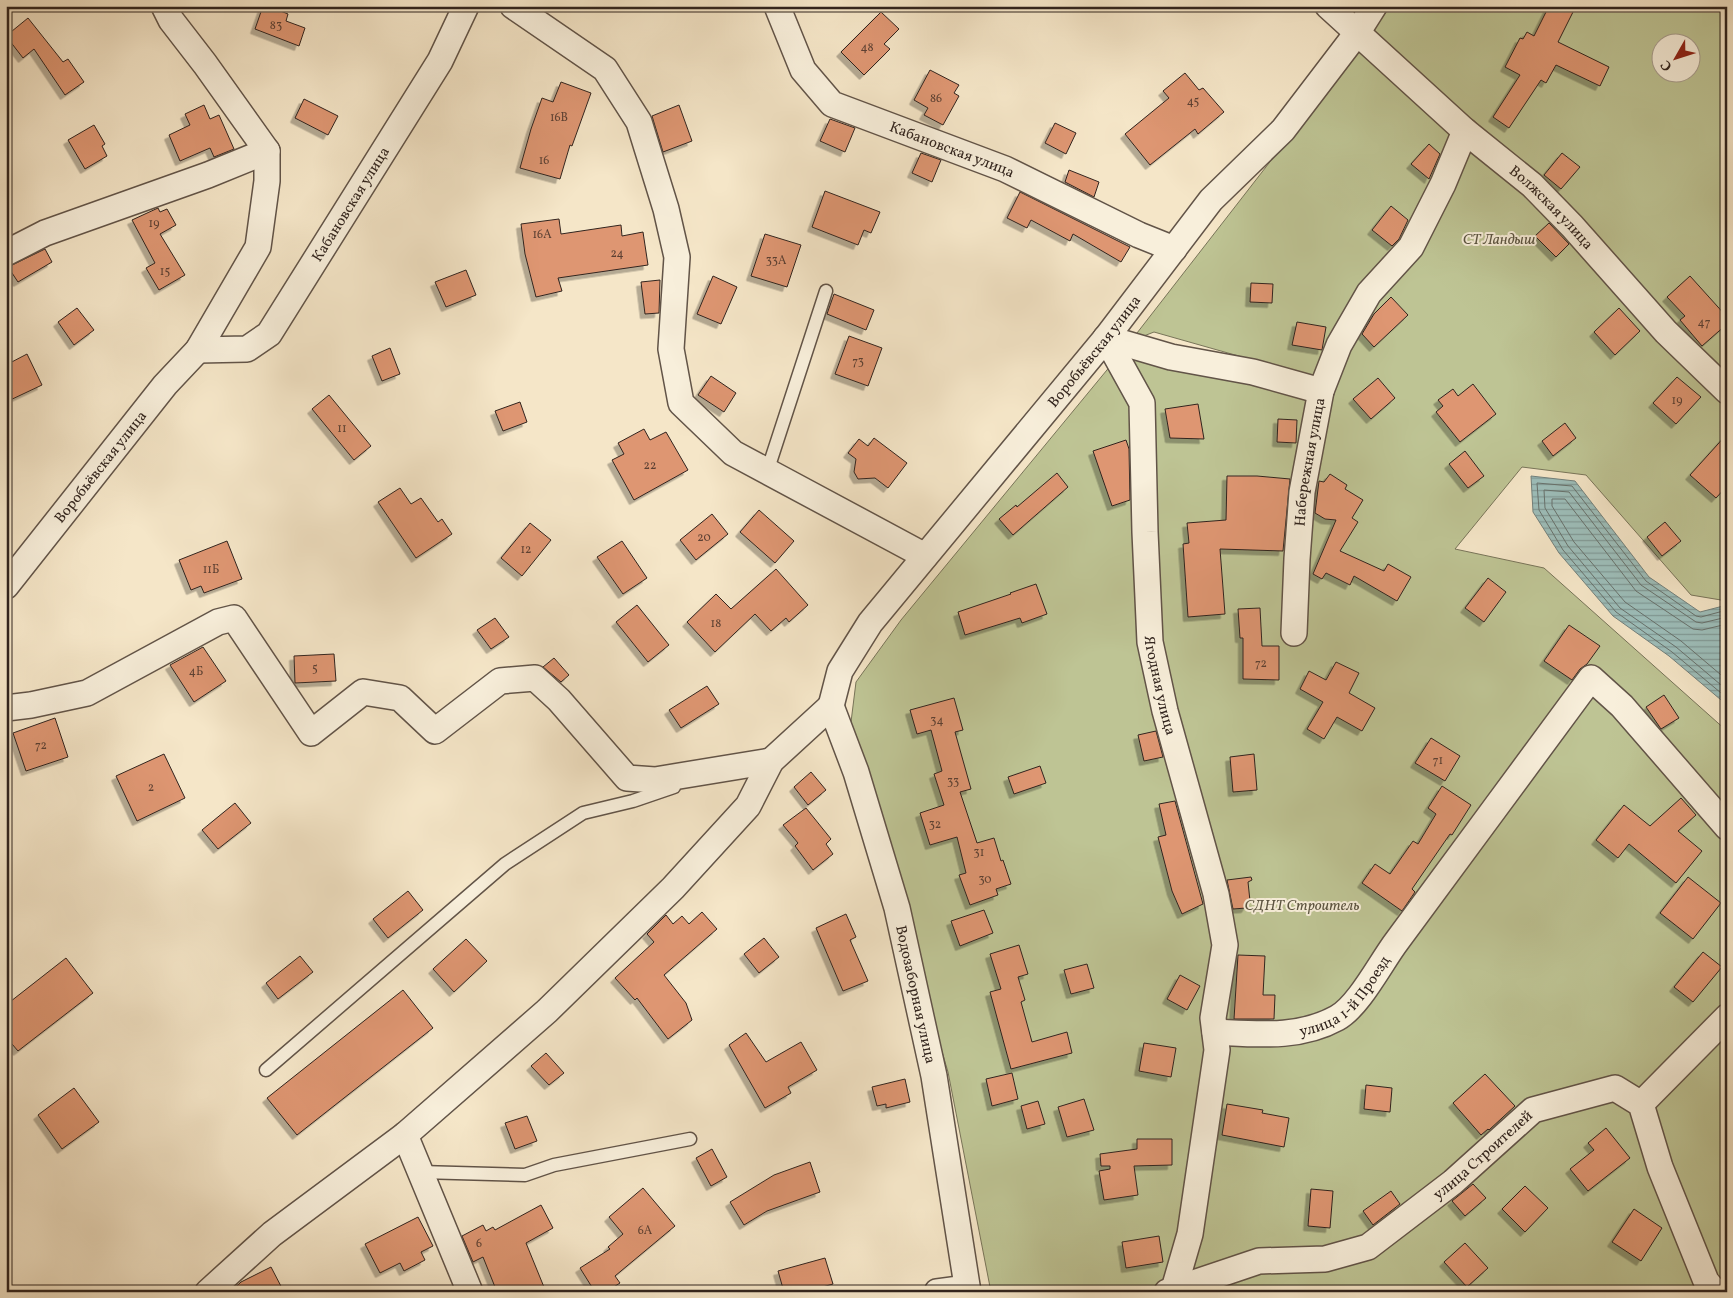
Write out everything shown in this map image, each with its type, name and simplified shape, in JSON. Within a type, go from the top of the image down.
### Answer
[{"type":"street","points":[[6,253],[45,233],[208,175],[267,151],[171,20],[164,6]]},
{"type":"street","name":"Кабановская улица","points":[[198,350],[247,349],[269,334],[440,62],[466,6]]},
{"type":"street","points":[[512,6],[605,69],[639,122],[666,209],[677,257],[671,349],[681,403],[733,453],[925,556]]},
{"type":"street","name":"Кабановская улица","points":[[778,6],[803,70],[832,104],[1005,169],[1139,235],[1174,249]]},
{"type":"street","points":[[1328,6],[1359,35]]},
{"type":"street","name":"Воробьёвская улица","points":[[831,706],[840,671],[870,623],[1106,338],[1211,200],[1283,130],[1359,35],[1374,6]]},
{"type":"street","name":"Волжская улица","points":[[1359,35],[1465,131],[1532,185],[1572,226],[1666,332],[1727,391]]},
{"type":"street","points":[[1321,391],[1339,345],[1369,293],[1411,247],[1443,184],[1465,131]]},
{"type":"street","name":"Воробьёвская улица","points":[[6,586],[165,385],[198,350],[258,247],[266,181],[267,151]]},
{"type":"street","name":"Набережная улица","points":[[1106,338],[1171,357],[1253,372],[1321,391],[1302,492],[1294,634]]},
{"type":"street","name":"Ягодная улица","points":[[1106,338],[1142,403],[1150,642],[1165,711],[1216,894],[1225,945],[1213,1018],[1215,1032]]},
{"type":"street","points":[[6,708],[31,705],[87,693],[218,622],[234,618],[311,733],[364,692],[400,698],[435,731],[500,680],[535,678],[559,700],[628,778],[654,780],[771,761]]},
{"type":"street","name":"улица 1-й Проезд","points":[[1215,1032],[1274,1035],[1300,1032],[1339,1017],[1353,1004],[1393,946],[1591,678],[1622,706],[1727,827]]},
{"type":"street","points":[[208,1292],[272,1234],[405,1135],[547,1011],[672,888],[748,806],[771,761],[831,706]]},
{"type":"street","name":"Водозаборная улица","points":[[831,706],[856,772],[897,908],[934,1076],[968,1290]]},
{"type":"street","points":[[1715,1292],[1706,1281],[1660,1167],[1641,1104],[1727,1017]]},
{"type":"street","points":[[1171,1290],[1190,1234],[1217,1050],[1215,1032]]},
{"type":"street","name":"улица Строителей","points":[[1171,1290],[1259,1261],[1325,1259],[1368,1247],[1453,1182],[1533,1110],[1615,1088],[1641,1104]]},
{"type":"street","points":[[405,1135],[470,1292]]},
{"type":"street","points":[[937,1292],[968,1290]]},
{"type":"lane","points":[[767,472],[826,290]]},
{"type":"lane","points":[[266,1070],[505,864],[583,813],[633,800],[734,768]]},
{"type":"lane","points":[[420,1172],[525,1175],[554,1165],[690,1139]]},
{"type":"green space","name":"СДНТ Строитель","points":[[1391,6],[1727,6],[1727,601],[1691,595],[1586,475],[1522,467],[1455,549],[1544,568],[1727,731],[1727,1292],[991,1292],[948,1072],[849,738],[856,682],[901,620],[1130,342]],"holes":[[[1154,332],[1302,374],[1131,341]]]},
{"type":"water","points":[[1531,476],[1575,481],[1649,577],[1700,612],[1727,605],[1727,705],[1669,656],[1613,616],[1559,553],[1533,512]]},
{"type":"building","points":[[263,6],[268,6],[288,14],[286,21],[305,28],[299,46],[255,29]]},
{"type":"building","points":[[1549,6],[1576,6],[1558,42],[1609,67],[1600,86],[1556,65],[1546,83],[1541,80],[1509,128],[1493,117],[1520,75],[1505,67],[1520,38],[1523,39],[1527,32],[1534,36]]},
{"type":"building","points":[[881,12],[899,29],[884,44],[890,49],[864,75],[841,52]]},
{"type":"building","points":[[28,18],[63,62],[68,59],[84,82],[65,95],[34,49],[23,58],[6,36]]},
{"type":"building","points":[[930,70],[959,85],[954,93],[959,96],[943,125],[924,115],[928,108],[914,100]]},
{"type":"building","points":[[1185,73],[1199,90],[1203,88],[1224,112],[1198,134],[1195,129],[1150,165],[1125,134],[1169,98],[1163,91]]},
{"type":"building","points":[[561,82],[591,93],[572,146],[570,145],[560,179],[520,168],[542,98],[553,102]]},
{"type":"building","points":[[304,99],[338,116],[328,135],[295,118]]},
{"type":"building","points":[[204,105],[210,119],[219,115],[234,149],[214,157],[210,148],[180,161],[169,135],[190,125],[185,114]]},
{"type":"building","points":[[679,105],[692,141],[663,152],[652,116]]},
{"type":"building","points":[[830,119],[855,128],[845,152],[820,141]]},
{"type":"building","points":[[1055,123],[1076,133],[1066,154],[1045,143]]},
{"type":"building","points":[[94,125],[105,144],[102,146],[107,156],[85,169],[68,140]]},
{"type":"building","points":[[1429,144],[1440,154],[1429,179],[1411,164]]},
{"type":"building","points":[[921,153],[941,160],[932,182],[912,173]]},
{"type":"building","points":[[1562,153],[1580,167],[1561,189],[1544,175]]},
{"type":"building","points":[[1069,170],[1099,182],[1094,197],[1065,182]]},
{"type":"building","points":[[825,191],[880,212],[871,233],[864,230],[858,245],[812,227]]},
{"type":"building","points":[[1020,192],[1130,247],[1121,262],[1073,234],[1070,241],[1031,220],[1027,228],[1007,218]]},
{"type":"building","points":[[1391,206],[1408,220],[1399,239],[1392,246],[1372,230]]},
{"type":"building","points":[[158,208],[160,212],[167,209],[176,225],[160,234],[185,275],[159,290],[146,268],[155,263],[132,220]]},
{"type":"building","points":[[559,219],[561,234],[621,225],[622,236],[643,232],[648,265],[558,278],[562,291],[536,297],[525,254],[521,224]]},
{"type":"building","points":[[1549,223],[1569,244],[1556,257],[1535,236]]},
{"type":"building","points":[[765,234],[801,245],[787,287],[751,276]]},
{"type":"building","points":[[45,249],[52,262],[18,282],[8,267]]},
{"type":"building","points":[[466,270],[476,295],[446,307],[435,282]]},
{"type":"building","points":[[713,276],[737,287],[721,324],[697,314]]},
{"type":"building","points":[[1690,276],[1727,317],[1727,324],[1702,346],[1680,320],[1685,316],[1667,297]]},
{"type":"building","points":[[660,280],[659,313],[645,314],[641,282]]},
{"type":"building","points":[[1251,283],[1273,284],[1272,303],[1250,302]]},
{"type":"building","points":[[834,294],[874,310],[866,330],[827,314]]},
{"type":"building","points":[[1391,297],[1408,315],[1374,347],[1362,334],[1374,314]]},
{"type":"building","points":[[77,308],[94,330],[74,345],[58,322]]},
{"type":"building","points":[[1619,308],[1640,331],[1615,355],[1594,332]]},
{"type":"building","points":[[1297,322],[1326,327],[1322,350],[1292,345]]},
{"type":"building","points":[[849,336],[882,348],[868,386],[835,374]]},
{"type":"building","points":[[390,348],[400,374],[382,381],[372,356]]},
{"type":"building","points":[[27,354],[42,385],[6,402],[6,365]]},
{"type":"building","points":[[711,376],[736,393],[724,412],[698,395]]},
{"type":"building","points":[[1677,377],[1701,397],[1676,424],[1653,403]]},
{"type":"building","points":[[1378,378],[1395,398],[1371,419],[1353,399]]},
{"type":"building","points":[[1473,384],[1496,414],[1460,442],[1436,412],[1443,406],[1438,400],[1453,389],[1458,396]]},
{"type":"building","points":[[329,395],[371,446],[354,460],[312,409]]},
{"type":"building","points":[[520,402],[527,422],[503,431],[495,411]]},
{"type":"building","points":[[1198,404],[1204,439],[1170,438],[1165,409]]},
{"type":"building","points":[[1278,419],[1297,420],[1296,443],[1277,442]]},
{"type":"building","points":[[1565,423],[1576,438],[1553,456],[1542,441]]},
{"type":"building","points":[[644,429],[650,440],[666,432],[688,470],[634,500],[612,460],[624,454],[618,443]]},
{"type":"building","points":[[1727,434],[1727,486],[1716,498],[1690,475]]},
{"type":"building","points":[[874,438],[907,463],[888,488],[875,478],[858,479],[854,472],[856,459],[848,453],[859,439],[868,446]]},
{"type":"building","points":[[1126,440],[1129,449],[1130,500],[1112,506],[1093,451]]},
{"type":"building","points":[[1465,451],[1484,476],[1468,488],[1449,464]]},
{"type":"building","points":[[1057,473],[1068,487],[1013,535],[999,519],[1016,505],[1017,507]]},
{"type":"building","points":[[1330,474],[1347,485],[1345,489],[1363,500],[1352,518],[1358,522],[1340,551],[1384,571],[1388,564],[1411,577],[1397,601],[1354,576],[1350,585],[1326,573],[1322,579],[1313,574],[1336,520],[1325,519],[1315,513],[1319,481],[1324,482]]},
{"type":"building","points":[[1227,476],[1290,479],[1283,551],[1220,549],[1225,614],[1188,617],[1183,544],[1189,543],[1187,523],[1226,520]]},
{"type":"building","points":[[400,488],[411,504],[421,498],[438,522],[442,519],[452,534],[416,558],[378,502]]},
{"type":"building","points":[[759,510],[794,541],[775,563],[740,532]]},
{"type":"building","points":[[712,514],[728,534],[696,560],[680,540]]},
{"type":"building","points":[[1665,522],[1681,541],[1662,556],[1647,537]]},
{"type":"building","points":[[530,523],[551,540],[522,576],[501,558]]},
{"type":"building","points":[[227,541],[242,579],[204,593],[201,586],[191,590],[179,560]]},
{"type":"building","points":[[622,541],[647,578],[623,594],[597,557]]},
{"type":"building","points":[[776,569],[808,605],[789,622],[786,618],[771,631],[755,614],[715,652],[687,622],[716,594],[731,609]]},
{"type":"building","points":[[1488,578],[1506,592],[1484,622],[1465,608]]},
{"type":"building","points":[[1036,584],[1047,614],[1022,623],[1020,618],[965,635],[958,612]]},
{"type":"building","points":[[637,605],[669,645],[648,662],[616,622]]},
{"type":"building","points":[[1260,608],[1262,646],[1279,646],[1279,680],[1243,679],[1243,638],[1240,638],[1238,609]]},
{"type":"building","points":[[495,618],[509,637],[491,649],[477,630]]},
{"type":"building","points":[[1569,625],[1600,646],[1572,680],[1544,661]]},
{"type":"building","points":[[203,647],[226,681],[194,702],[170,665]]},
{"type":"building","points":[[334,654],[336,681],[295,683],[294,656]]},
{"type":"building","points":[[554,658],[569,675],[561,682],[543,667]]},
{"type":"building","points":[[1336,662],[1359,673],[1349,693],[1375,708],[1362,731],[1337,717],[1324,739],[1307,729],[1323,702],[1300,689],[1309,671],[1326,680]]},
{"type":"building","points":[[707,686],[719,704],[681,728],[669,710]]},
{"type":"building","points":[[1664,695],[1679,718],[1661,729],[1646,707]]},
{"type":"building","points":[[954,698],[963,730],[955,732],[971,789],[960,792],[977,843],[994,838],[1011,884],[996,889],[998,895],[970,905],[959,875],[966,873],[957,837],[930,845],[920,813],[944,805],[934,774],[942,771],[931,730],[917,734],[910,710]]},
{"type":"building","points":[[55,718],[68,757],[26,771],[13,733]]},
{"type":"building","points":[[1156,731],[1163,757],[1144,761],[1138,735]]},
{"type":"building","points":[[1431,738],[1460,756],[1445,781],[1415,763]]},
{"type":"building","points":[[164,754],[185,798],[137,821],[116,776]]},
{"type":"building","points":[[1254,754],[1257,790],[1233,792],[1230,757]]},
{"type":"building","points":[[1040,766],[1046,783],[1014,794],[1008,777]]},
{"type":"building","points":[[811,772],[826,790],[808,805],[794,787]]},
{"type":"building","points":[[1442,786],[1471,805],[1452,835],[1450,834],[1412,889],[1415,892],[1402,911],[1362,883],[1375,864],[1390,874],[1413,841],[1418,844],[1436,814],[1428,808]]},
{"type":"building","points":[[1681,798],[1696,815],[1678,831],[1702,851],[1676,883],[1629,844],[1618,858],[1596,840],[1624,805],[1650,826]]},
{"type":"building","points":[[1175,801],[1203,904],[1182,914],[1172,891],[1158,837],[1166,835],[1159,804]]},
{"type":"building","points":[[235,803],[251,823],[218,849],[202,830]]},
{"type":"building","points":[[806,808],[831,839],[826,844],[833,854],[813,870],[795,846],[798,843],[783,825]]},
{"type":"building","points":[[1251,877],[1252,880],[1248,882],[1250,901],[1246,908],[1233,909],[1227,880]]},
{"type":"building","points":[[1688,877],[1721,903],[1693,939],[1660,913]]},
{"type":"building","points":[[408,891],[423,910],[388,938],[373,919]]},
{"type":"building","points":[[984,910],[993,933],[960,946],[951,921]]},
{"type":"building","points":[[702,912],[717,929],[664,975],[686,1003],[692,1020],[668,1039],[637,998],[635,1000],[615,978],[654,942],[647,934],[666,915],[673,924],[682,916],[689,924]]},
{"type":"building","points":[[846,914],[856,937],[850,940],[868,981],[843,991],[816,928]]},
{"type":"building","points":[[764,938],[779,957],[759,973],[744,954]]},
{"type":"building","points":[[466,939],[487,961],[454,992],[433,969]]},
{"type":"building","points":[[1019,945],[1028,974],[1018,977],[1025,1000],[1021,1002],[1032,1042],[1067,1032],[1072,1053],[1011,1069],[990,992],[1001,989],[990,954]]},
{"type":"building","points":[[1703,952],[1722,967],[1693,1002],[1674,987]]},
{"type":"building","points":[[1238,955],[1265,956],[1263,995],[1275,995],[1274,1019],[1234,1019]]},
{"type":"building","points":[[300,956],[313,972],[278,999],[266,983]]},
{"type":"building","points":[[66,958],[93,993],[18,1051],[6,1037],[6,1005]]},
{"type":"building","points":[[1087,964],[1094,988],[1071,994],[1064,970]]},
{"type":"building","points":[[1180,975],[1200,986],[1187,1010],[1167,999]]},
{"type":"building","points":[[403,990],[433,1028],[297,1135],[267,1098]]},
{"type":"building","points":[[746,1033],[766,1062],[801,1042],[817,1070],[788,1087],[791,1093],[765,1108],[729,1045]]},
{"type":"building","points":[[1144,1043],[1176,1048],[1171,1077],[1139,1071]]},
{"type":"building","points":[[546,1053],[564,1073],[549,1085],[531,1066]]},
{"type":"building","points":[[1012,1073],[1018,1099],[992,1106],[986,1079]]},
{"type":"building","points":[[1485,1074],[1515,1106],[1481,1135],[1453,1103]]},
{"type":"building","points":[[905,1079],[910,1102],[886,1108],[886,1104],[877,1106],[872,1087]]},
{"type":"building","points":[[1366,1085],[1392,1088],[1390,1112],[1364,1109]]},
{"type":"building","points":[[74,1088],[99,1122],[62,1149],[38,1115]]},
{"type":"building","points":[[1084,1099],[1094,1130],[1067,1137],[1058,1107]]},
{"type":"building","points":[[1038,1101],[1045,1124],[1027,1129],[1021,1106]]},
{"type":"building","points":[[1227,1104],[1263,1110],[1262,1113],[1289,1118],[1284,1147],[1222,1135]]},
{"type":"building","points":[[527,1116],[537,1141],[515,1149],[505,1123]]},
{"type":"building","points":[[1606,1128],[1630,1158],[1588,1191],[1570,1169],[1594,1150],[1588,1143]]},
{"type":"building","points":[[1137,1139],[1172,1139],[1172,1165],[1134,1166],[1138,1195],[1104,1200],[1099,1171],[1110,1169],[1110,1166],[1101,1166],[1100,1154],[1137,1149]]},
{"type":"building","points":[[712,1149],[727,1177],[711,1186],[696,1158]]},
{"type":"building","points":[[810,1162],[820,1192],[767,1211],[744,1225],[730,1202],[774,1175]]},
{"type":"building","points":[[1473,1184],[1486,1198],[1465,1216],[1452,1201]]},
{"type":"building","points":[[1525,1186],[1548,1208],[1525,1232],[1502,1209]]},
{"type":"building","points":[[643,1188],[675,1226],[615,1276],[620,1283],[606,1292],[595,1292],[580,1268],[610,1249],[608,1247],[623,1234],[609,1217]]},
{"type":"building","points":[[1311,1189],[1333,1191],[1330,1228],[1308,1226]]},
{"type":"building","points":[[1391,1191],[1400,1204],[1373,1225],[1363,1211]]},
{"type":"building","points":[[541,1205],[553,1228],[526,1243],[546,1292],[497,1292],[483,1257],[473,1262],[462,1236],[483,1225],[486,1231],[493,1227],[495,1230]]},
{"type":"building","points":[[1634,1209],[1662,1228],[1641,1261],[1612,1242]]},
{"type":"building","points":[[418,1217],[433,1246],[421,1252],[425,1260],[404,1271],[400,1263],[380,1273],[365,1244]]},
{"type":"building","points":[[1159,1236],[1163,1262],[1126,1268],[1122,1242]]},
{"type":"building","points":[[1465,1243],[1488,1268],[1467,1287],[1444,1262]]},
{"type":"building","points":[[825,1258],[833,1284],[805,1292],[784,1292],[778,1271]]},
{"type":"building","points":[[271,1267],[284,1292],[230,1292],[241,1282]]},
{"type":"park label","name":"СТ Ландыш","points":[[1499,239]]}]
